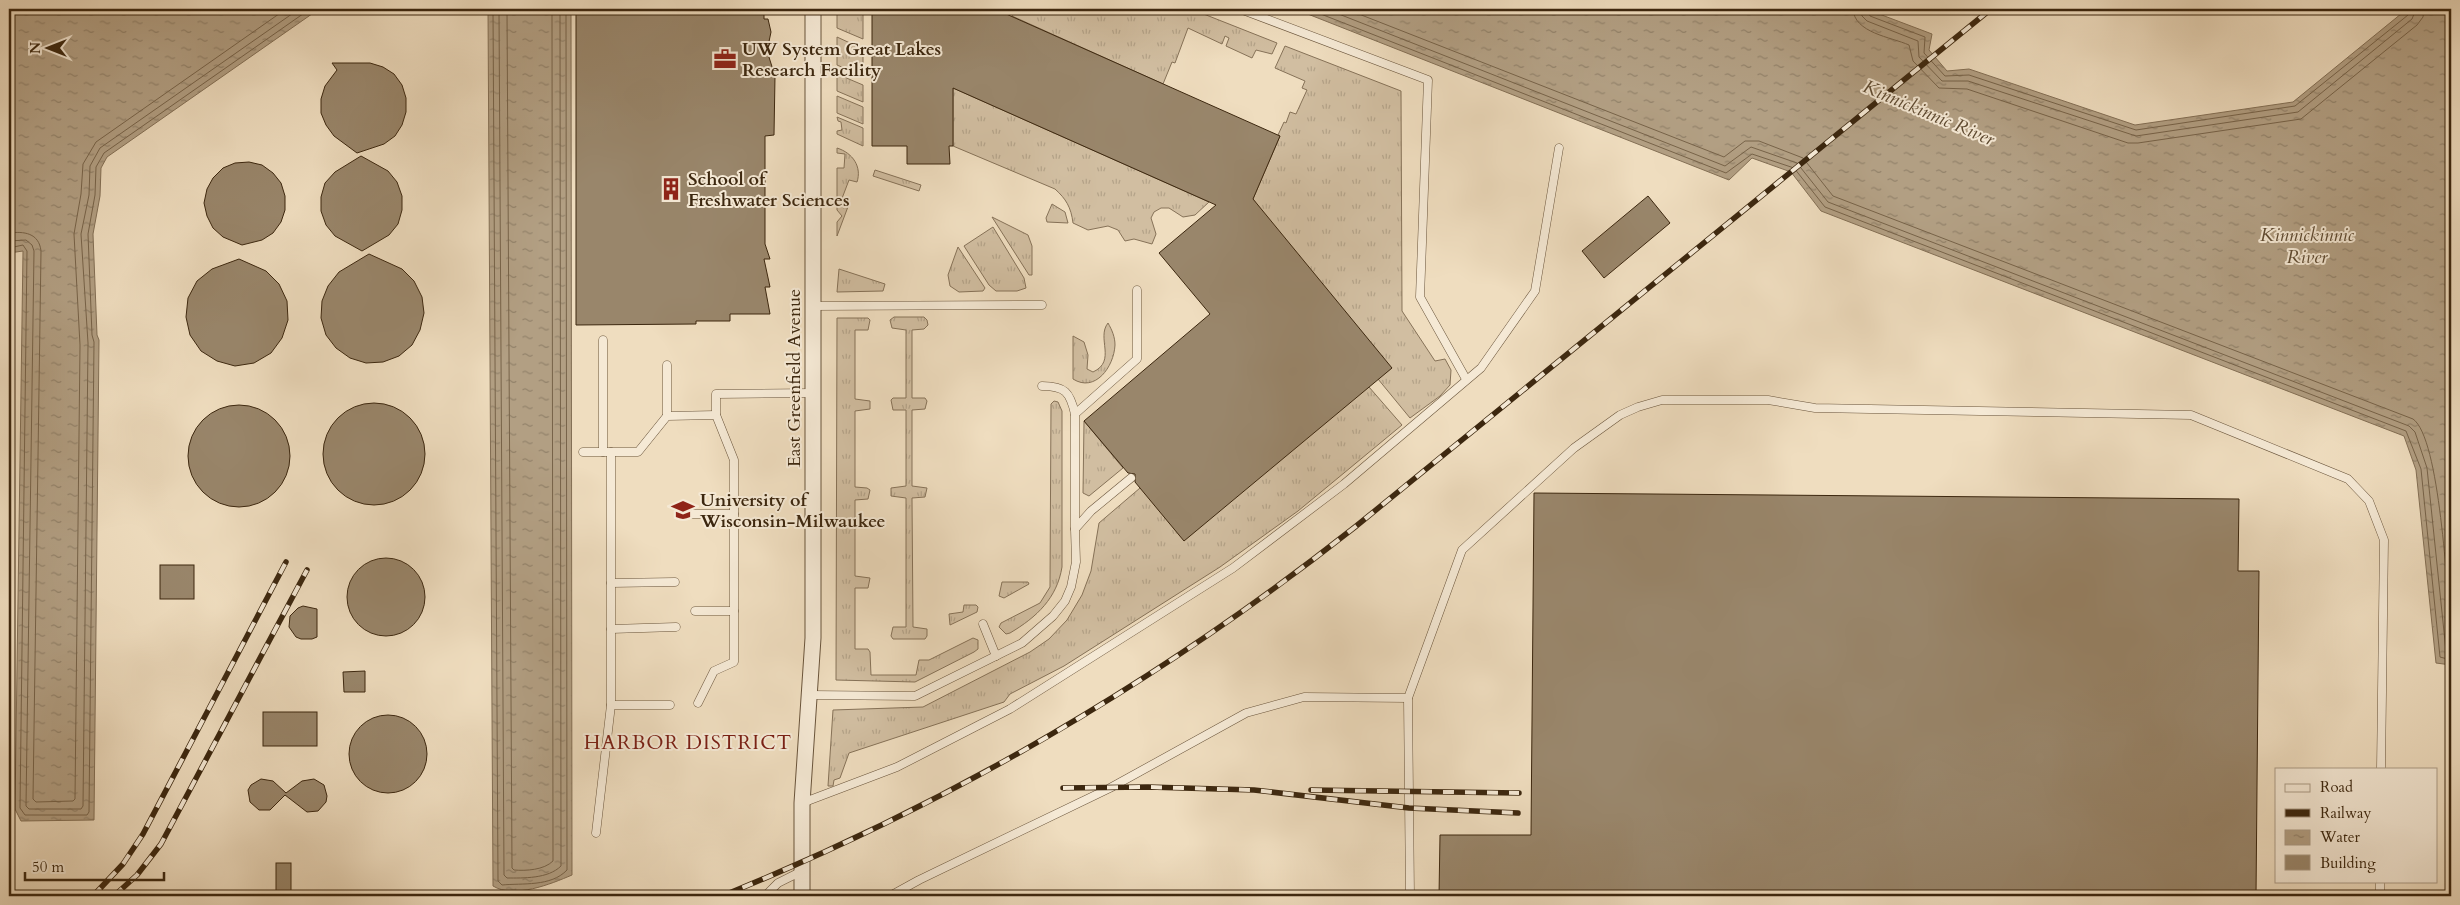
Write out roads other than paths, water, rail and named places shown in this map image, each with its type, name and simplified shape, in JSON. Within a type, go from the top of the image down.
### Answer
[{"type":"street","name":"East Greenfield Avenue","points":[[802,896],[802,803],[811,695],[813,638],[813,9]]},
{"type":"lane","points":[[1240,9],[1428,80],[1420,297],[1466,379]]},
{"type":"lane","points":[[802,803],[896,767],[1010,709],[1109,647],[1241,562],[1344,484],[1481,368],[1535,291],[1559,148]]},
{"type":"lane","points":[[1075,414],[1137,359],[1137,290]]},
{"type":"lane","points":[[812,306],[1042,305]]},
{"type":"lane","points":[[596,833],[612,705],[611,583],[603,340]]},
{"type":"lane","points":[[582,452],[638,452],[668,416],[667,365]]},
{"type":"lane","points":[[811,695],[915,696],[1022,642],[1040,629],[1065,601],[1071,587],[1076,562],[1075,414],[1072,399],[1065,391],[1054,386],[1042,386]]},
{"type":"lane","points":[[698,703],[714,671],[734,662],[734,460],[716,415],[716,394],[812,393]]},
{"type":"lane","points":[[1410,896],[1408,698],[1462,550],[1574,448],[1620,415],[1662,400],[1768,400],[1815,408],[2190,415],[2348,479],[2369,501],[2384,540],[2381,768]]},
{"type":"lane","points":[[668,416],[716,415]]},
{"type":"lane","points":[[1075,529],[1091,511],[1132,478]]},
{"type":"lane","points":[[692,514],[734,514]]},
{"type":"lane","points":[[611,583],[675,582]]},
{"type":"lane","points":[[695,611],[734,611]]},
{"type":"lane","points":[[983,624],[996,656]]},
{"type":"lane","points":[[611,629],[676,627]]},
{"type":"lane","points":[[890,896],[919,880],[1110,788],[1246,713],[1304,696],[1408,698]]},
{"type":"lane","points":[[612,705],[670,705]]},
{"type":"lane","points":[[765,896],[778,883],[802,871]]},
{"type":"lane","points":[[2380,882],[2380,896]]},
{"type":"water","points":[[9,9],[319,9],[107,157],[101,168],[100,196],[93,234],[97,335],[99,340],[94,820],[21,821],[15,809],[23,251],[9,253]]},
{"type":"water","points":[[488,9],[571,9],[572,875],[522,891],[502,890],[493,886]]},
{"type":"water","name":"Kinnickinnic River","points":[[1295,9],[1866,9],[1932,34],[1929,50],[1947,71],[1969,69],[2135,125],[2293,102],[2407,9],[2451,9],[2451,665],[2436,663],[2416,470],[2404,436],[1821,211],[1791,172],[1752,158],[1729,180]]},
{"type":"railway","points":[[722,896],[807,860],[891,821],[972,779],[1052,734],[1207,636],[1282,583],[1355,527],[1991,9]]},
{"type":"railway","points":[[93,896],[123,864],[143,834],[286,562]]},
{"type":"railway","points":[[114,896],[137,875],[161,844],[307,570]]},
{"type":"railway","points":[[1063,788],[1148,787],[1254,790],[1409,808],[1518,813]]},
{"type":"railway","points":[[1311,790],[1519,793]]},
{"type":"place","name":"UW System Great Lakes Research Facility","points":[[725,59]]},
{"type":"place","name":"School of Freshwater Sciences","points":[[671,189]]},
{"type":"place","name":"University of Wisconsin-Milwaukee","points":[[683,510]]},
{"type":"district","name":"HARBOR DISTRICT","points":[[688,742]]}]
